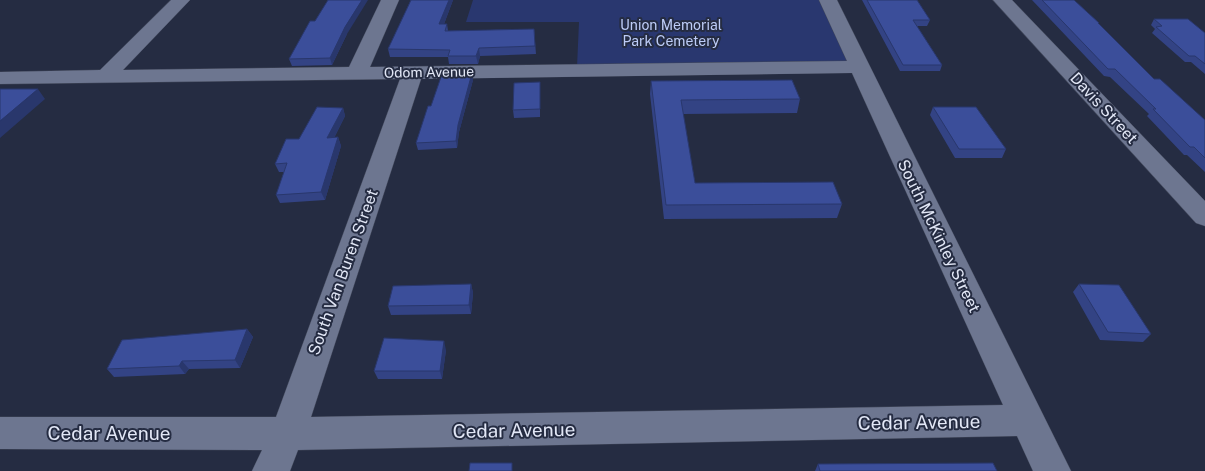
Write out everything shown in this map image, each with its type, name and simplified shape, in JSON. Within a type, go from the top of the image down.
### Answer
[{"type":"street","points":[[106,76],[181,0]]},
{"type":"street","points":[[357,72],[390,0]]},
{"type":"street","name":"South McKinley Street","points":[[828,0],[1052,471]]},
{"type":"street","name":"Davis Street","points":[[1002,0],[1205,217]]},
{"type":"street","name":"Odom Avenue","points":[[0,78],[859,67]]},
{"type":"street","name":"South Van Buren Street","points":[[271,471],[288,433],[413,72]]},
{"type":"street","name":"Cedar Avenue","points":[[0,433],[346,434],[1028,420]]},
{"type":"green space","name":"Union Memorial Park Cemetery","points":[[473,0],[823,0],[852,64],[577,67],[579,22],[466,22]]},
{"type":"building","points":[[328,0],[362,0],[345,27],[330,58],[289,59],[310,21],[315,21]]},
{"type":"building","points":[[411,0],[449,0],[439,24],[447,24],[445,31],[534,29],[535,46],[479,48],[476,56],[448,56],[450,50],[388,49]]},
{"type":"building","points":[[867,0],[917,0],[930,20],[913,20],[942,65],[903,65]]},
{"type":"building","points":[[1042,0],[1074,0],[1154,79],[1160,79],[1205,120],[1205,158],[1194,147],[1190,147],[1153,109],[1156,109],[1115,69],[1108,69]]},
{"type":"building","points":[[1154,19],[1188,19],[1205,33],[1205,64],[1195,56],[1189,56],[1156,27],[1162,26]]},
{"type":"building","points":[[472,73],[458,125],[456,141],[416,143],[428,106],[431,106],[442,74]]},
{"type":"building","points":[[792,80],[800,99],[681,100],[695,183],[833,182],[842,204],[666,205],[651,81]]},
{"type":"building","points":[[540,82],[540,109],[513,110],[514,83]]},
{"type":"building","points":[[0,89],[38,89],[0,121]]},
{"type":"building","points":[[317,107],[343,108],[327,138],[338,137],[321,192],[276,195],[287,163],[275,164],[286,139],[299,139]]},
{"type":"building","points":[[933,107],[976,107],[1006,149],[959,149]]},
{"type":"building","points":[[471,284],[469,305],[388,306],[393,286]]},
{"type":"building","points":[[1079,284],[1119,285],[1151,334],[1108,332]]},
{"type":"building","points":[[247,329],[235,360],[182,361],[179,366],[107,369],[122,340]]},
{"type":"building","points":[[384,338],[444,341],[440,371],[374,371]]},
{"type":"building","points":[[470,463],[512,463],[512,471],[469,471]]},
{"type":"building","points":[[993,463],[997,471],[820,471],[818,464]]}]
